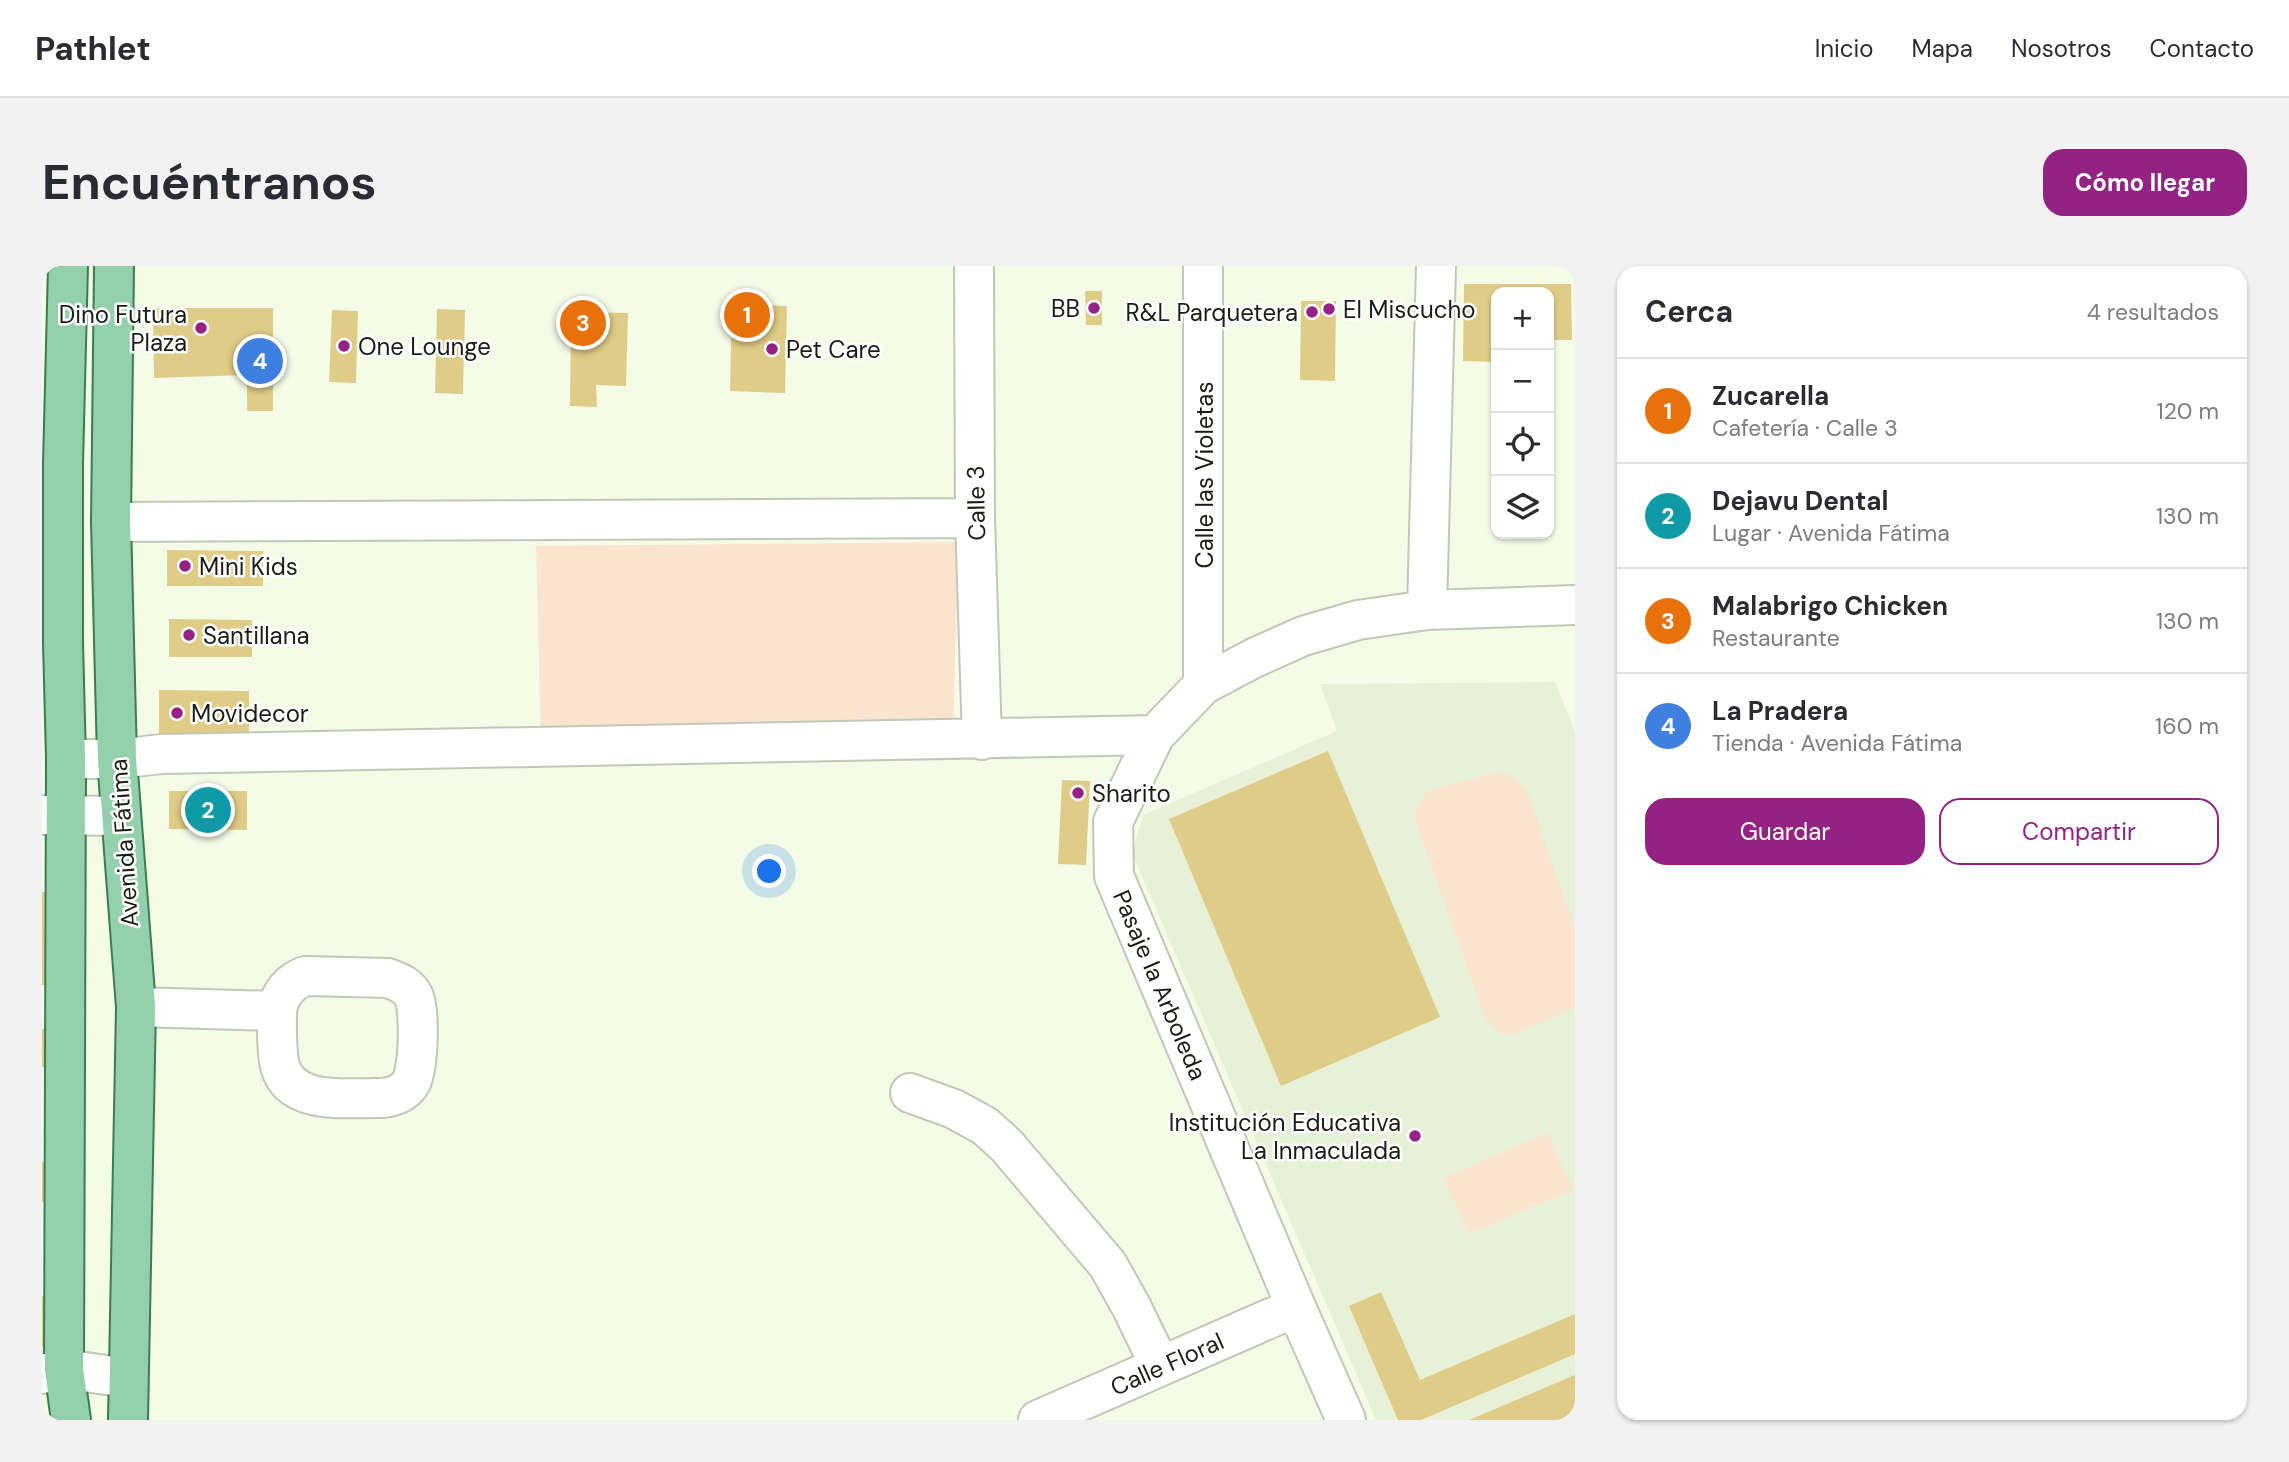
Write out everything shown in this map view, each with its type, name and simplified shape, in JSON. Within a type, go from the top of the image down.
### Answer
[{"type":"main road","points":[[68,266],[53,464],[52,643],[66,759],[54,815],[53,1372],[71,1420]]},
{"type":"main road","name":"Avenida Fátima","points":[[114,266],[111,522],[117,759],[136,1007],[128,1420]]},
{"type":"street","name":"Calle 3","points":[[974,266],[975,518],[982,740]]},
{"type":"street","name":"Calle las Violetas","points":[[1203,266],[1203,685]]},
{"type":"street","points":[[1427,610],[1436,266]]},
{"type":"street","points":[[111,522],[975,518]]},
{"type":"street","name":"Pasaje la Arboleda","points":[[1346,1420],[1114,876],[1113,822],[1155,735],[1203,685],[1254,658],[1303,636],[1358,620],[1427,610],[1575,605]]},
{"type":"street","points":[[66,759],[117,759],[162,754],[1155,735]]},
{"type":"street","points":[[54,815],[121,816]]},
{"type":"street","points":[[136,1007],[277,1011]]},
{"type":"street","points":[[910,1093],[954,1109],[985,1126],[1007,1146],[1108,1265],[1160,1366]]},
{"type":"street","name":"Calle Floral","points":[[1038,1420],[1296,1307]]},
{"type":"street","points":[[53,1372],[127,1378]]},
{"type":"shaded area","points":[[958,542],[953,738],[541,741],[536,546]]},
{"type":"shaded area","name":"Institución Educativa La Inmaculada","points":[[1555,682],[1575,732],[1575,1420],[1376,1420],[1132,853],[1143,815],[1337,731],[1320,684]]},
{"type":"shaded area","points":[[1496,772],[1516,779],[1529,795],[1575,930],[1575,1007],[1516,1034],[1502,1032],[1485,1018],[1418,829],[1415,813],[1427,791]]},
{"type":"shaded area","points":[[1548,1132],[1573,1190],[1468,1234],[1444,1178]]},
{"type":"building","points":[[1464,284],[1571,284],[1572,340],[1554,340],[1554,287],[1491,287],[1491,362],[1463,361]]},
{"type":"building","name":"BB","points":[[1085,291],[1102,291],[1102,325],[1086,325]]},
{"type":"building","points":[[1301,301],[1336,301],[1335,381],[1300,380]]},
{"type":"building","points":[[732,304],[787,306],[785,393],[730,391]]},
{"type":"building","points":[[153,308],[273,308],[273,411],[247,411],[247,375],[154,378]]},
{"type":"building","points":[[437,309],[465,310],[463,394],[435,393]]},
{"type":"building","name":"One Lounge","points":[[332,310],[358,311],[356,383],[329,382]]},
{"type":"building","points":[[571,312],[628,313],[626,386],[596,385],[597,407],[570,406]]},
{"type":"building","points":[[167,550],[263,551],[263,586],[167,586]]},
{"type":"building","points":[[169,619],[252,620],[252,657],[169,657]]},
{"type":"building","points":[[159,690],[249,691],[249,734],[159,733]]},
{"type":"building","points":[[1328,751],[1440,1017],[1281,1086],[1169,819]]},
{"type":"building","points":[[1062,780],[1090,781],[1086,865],[1058,864]]},
{"type":"building","points":[[169,791],[247,791],[247,830],[169,829]]},
{"type":"building","points":[[42,892],[47,892],[50,985],[42,985]]},
{"type":"building","points":[[42,1029],[48,1029],[48,1067],[42,1067]]},
{"type":"building","points":[[42,1162],[49,1162],[48,1203],[42,1202]]},
{"type":"building","points":[[1381,1292],[1420,1380],[1575,1314],[1575,1354],[1421,1420],[1398,1420],[1349,1306]]},
{"type":"building","points":[[42,1296],[48,1296],[47,1347],[42,1347]]},
{"type":"building","points":[[1575,1375],[1575,1420],[1469,1420]]},
{"type":"place","name":"BB","points":[[1094,308]]},
{"type":"place","name":"El Miscucho","points":[[1329,309]]},
{"type":"place","name":"R&L Parquetera","points":[[1312,312]]},
{"type":"place","name":"Zucarella","points":[[747,315]]},
{"type":"place","name":"Malabrigo Chicken","points":[[583,323]]},
{"type":"place","name":"Dino Futura Plaza","points":[[201,328]]},
{"type":"place","name":"One Lounge","points":[[344,346]]},
{"type":"place","name":"Pet Care","points":[[772,349]]},
{"type":"place","name":"La Pradera","points":[[260,361]]},
{"type":"place","name":"Mini Kids","points":[[185,566]]},
{"type":"place","name":"Santillana","points":[[189,635]]},
{"type":"place","name":"Movidecor","points":[[177,713]]},
{"type":"place","name":"Sharito","points":[[1078,793]]},
{"type":"place","name":"Dejavu Dental","points":[[208,810]]},
{"type":"place","name":"Institución Educativa La Inmaculada","points":[[1415,1136]]}]
